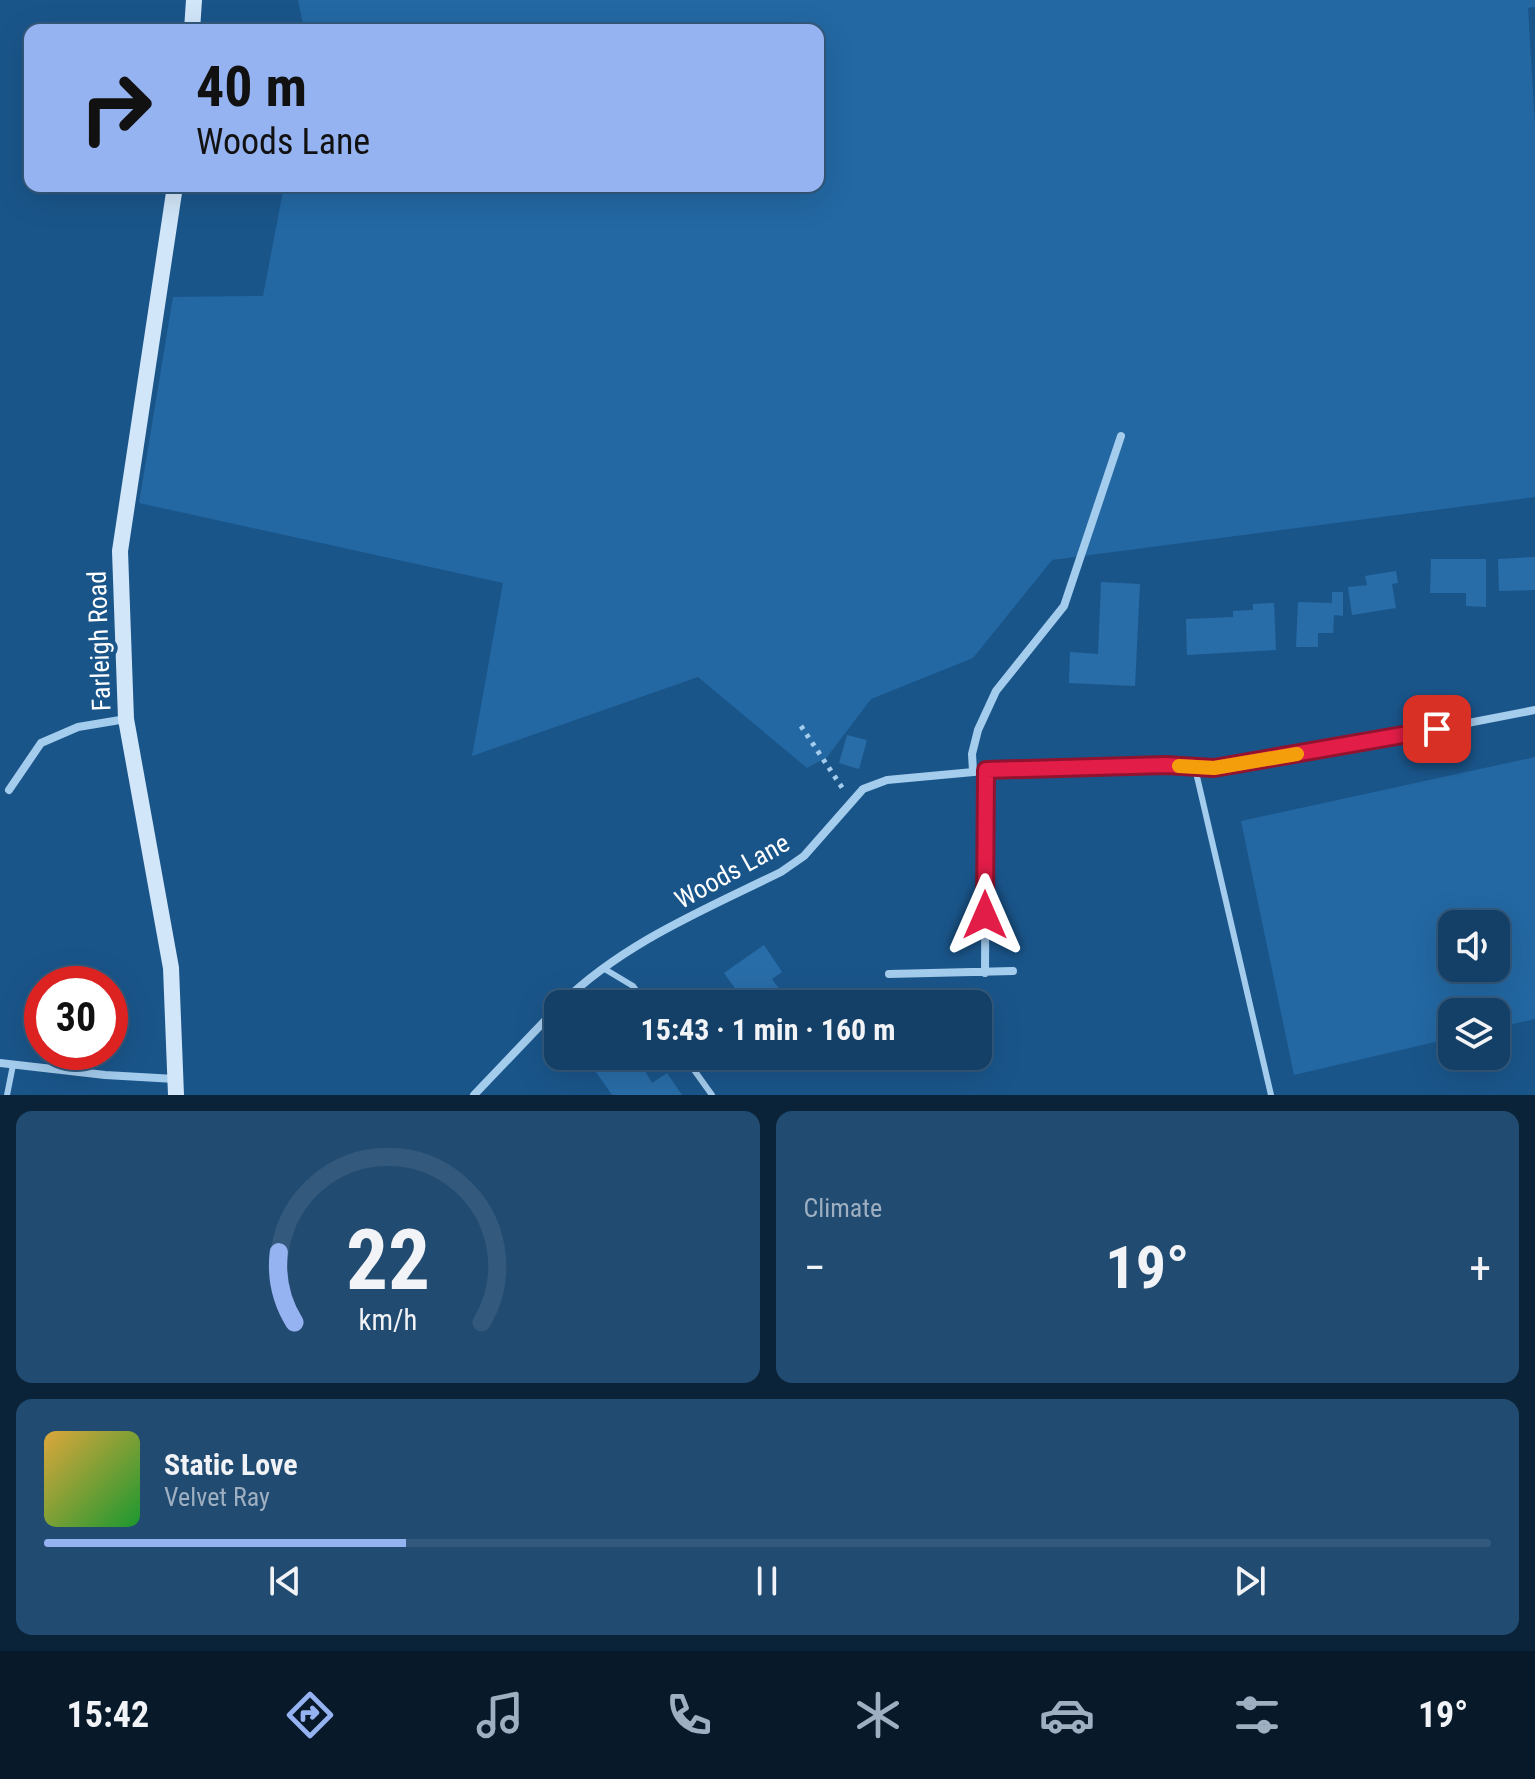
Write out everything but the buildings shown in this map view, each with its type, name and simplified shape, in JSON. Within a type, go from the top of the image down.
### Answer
[{"type":"main road","points":[[192,24],[194,0]]},
{"type":"main road","name":"Farleigh Road","points":[[174,192],[120,551],[126,719],[171,968],[176,1087]]},
{"type":"street","points":[[973,771],[972,754],[978,730],[996,691],[1064,606],[1121,436]]},
{"type":"street","name":"Woods Lane","points":[[578,990],[635,945],[781,872],[804,856],[851,799],[874,783],[986,770],[1166,765],[1195,768],[1334,749],[1535,710]]},
{"type":"street","points":[[9,790],[41,743],[78,727],[126,719]]},
{"type":"street","points":[[985,973],[986,770]]},
{"type":"street","points":[[889,974],[1013,971]]},
{"type":"street","name":"Woods Lane","points":[[474,1095],[544,1021]]},
{"type":"street","points":[[0,1063],[176,1087]]},
{"type":"lane","points":[[1195,768],[1271,1095]]},
{"type":"lane","points":[[603,968],[636,990]]},
{"type":"lane","points":[[7,1095],[13,1065]]},
{"type":"lane","points":[[694,1070],[712,1095]]},
{"type":"path","points":[[801,726],[851,799]]},
{"type":"shaded area","points":[[298,0],[1535,0],[1535,7],[1528,8],[1535,126],[1535,497],[1052,560],[973,658],[871,699],[827,757],[807,768],[698,677],[472,756],[503,583],[139,503],[173,297],[263,296],[283,192],[824,192],[824,24],[303,24]]},
{"type":"shaded area","points":[[1535,757],[1535,1019],[1510,1025],[1510,998],[1438,998],[1438,1041],[1294,1075],[1241,821]]},
{"type":"slow traffic","points":[[1179,766],[1214,768],[1297,754]]},
{"type":"route","points":[[985,915],[986,770],[1166,765],[1214,768],[1437,729]]}]
